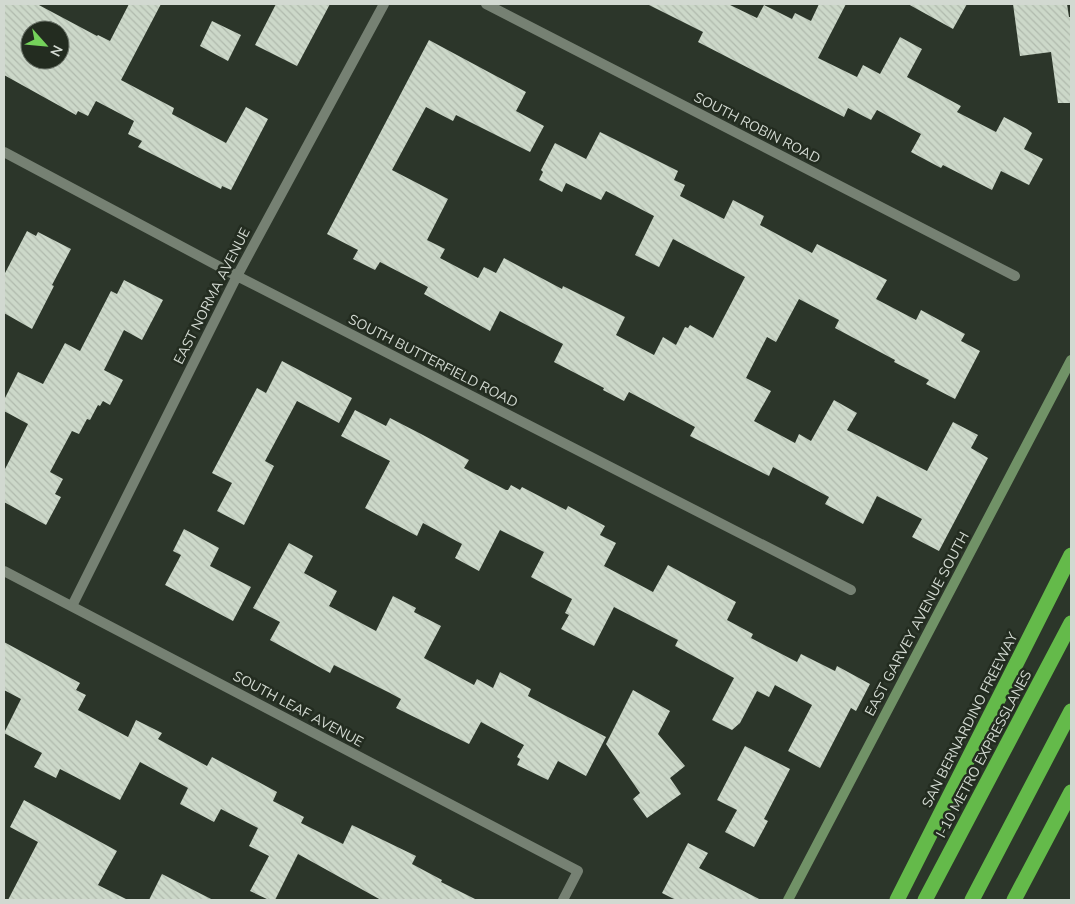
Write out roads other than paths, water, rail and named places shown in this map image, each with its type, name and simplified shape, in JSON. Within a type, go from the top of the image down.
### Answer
[{"type":"highway","name":"SAN BERNARDINO FREEWAY","points":[[897,900],[1071,555]]},
{"type":"highway","name":"I-10 METRO EXPRESSLANES","points":[[925,900],[1071,623]]},
{"type":"highway","points":[[972,900],[1071,711]]},
{"type":"highway","points":[[1014,900],[1071,792]]},
{"type":"street","name":"EAST NORMA AVENUE","points":[[72,606],[236,276],[384,4]]},
{"type":"street","name":"SOUTH ROBIN ROAD","points":[[486,4],[1015,276]]},
{"type":"street","name":"SOUTH BUTTERFIELD ROAD","points":[[4,152],[236,276],[851,590]]},
{"type":"street","name":"EAST GARVEY AVENUE SOUTH","points":[[788,900],[1071,360]]},
{"type":"street","name":"SOUTH LEAF AVENUE","points":[[4,571],[578,871],[563,900]]}]
